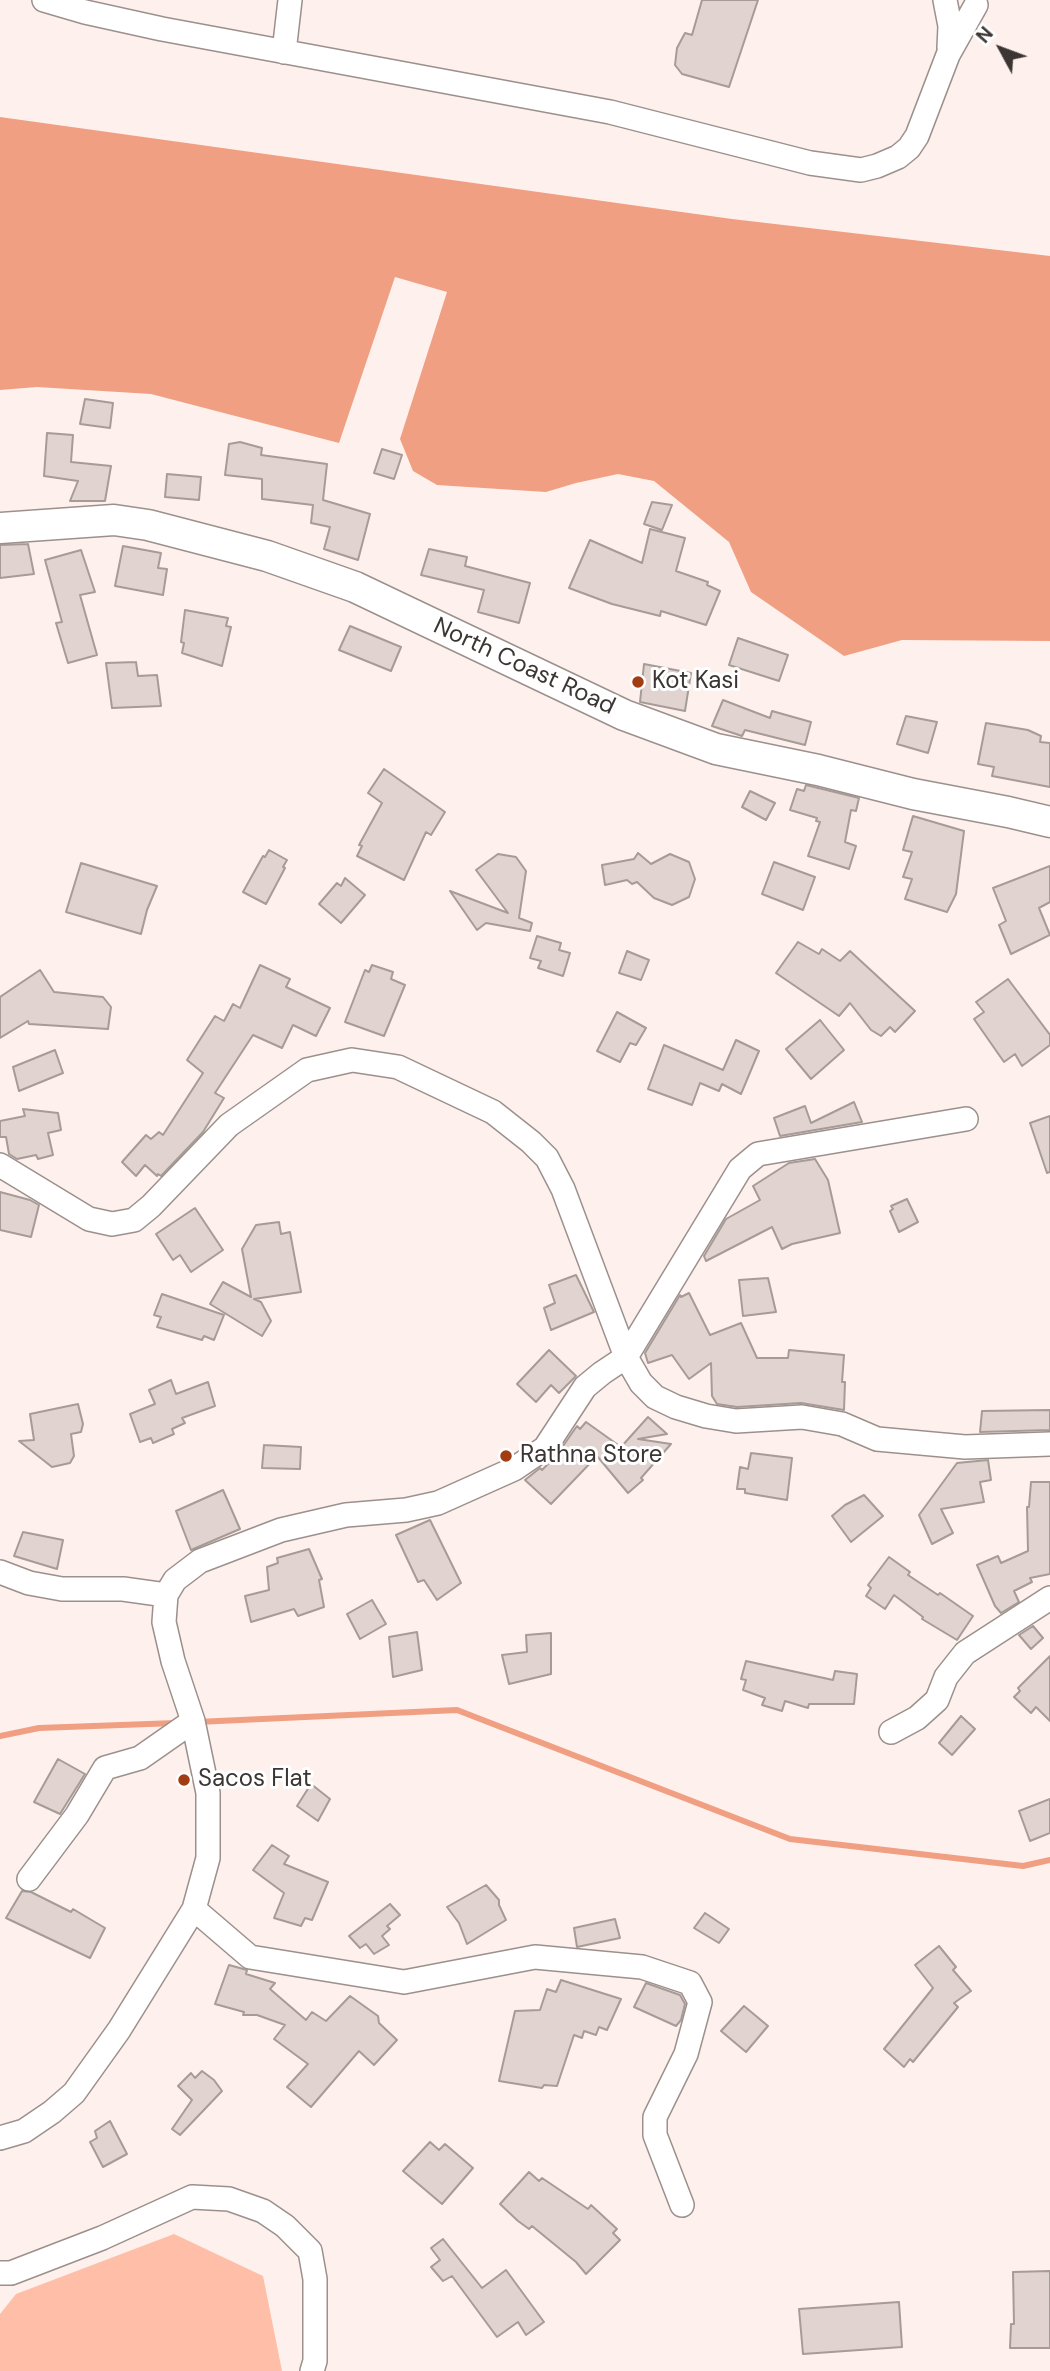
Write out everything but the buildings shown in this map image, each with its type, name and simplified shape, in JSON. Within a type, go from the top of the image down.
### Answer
[{"type":"main road","name":"North Coast Road","points":[[0,528],[114,520],[170,530],[267,556],[355,587],[624,715],[716,749],[1050,822]]},
{"type":"street","points":[[44,0],[149,26],[610,112],[810,163],[860,170],[889,162],[909,148],[922,126],[948,55],[981,2]]},
{"type":"street","points":[[284,52],[290,0]]},
{"type":"street","points":[[948,55],[950,26],[947,0],[959,4],[981,2]]},
{"type":"street","points":[[0,1165],[89,1219],[112,1224],[134,1220],[151,1206],[229,1125],[307,1070],[352,1060],[397,1068],[493,1112],[547,1158],[563,1189],[626,1357],[641,1383],[655,1397],[706,1416],[736,1421],[802,1417],[842,1424],[877,1439],[965,1447],[1050,1444]]},
{"type":"street","points":[[0,2138],[24,2131],[52,2112],[74,2092],[119,2030],[194,1909],[208,1858],[208,1793],[193,1721],[173,1661],[164,1622],[166,1595],[175,1580],[200,1561],[281,1530],[346,1515],[405,1510],[438,1503],[514,1469],[545,1448],[585,1387],[626,1357],[740,1168],[758,1154],[967,1119]]},
{"type":"street","points":[[0,1572],[29,1583],[62,1589],[123,1589],[166,1595]]},
{"type":"street","points":[[891,1732],[917,1718],[937,1700],[946,1677],[965,1653],[1050,1598]]},
{"type":"street","points":[[29,1879],[58,1841],[105,1768],[140,1758],[193,1721]]},
{"type":"street","points":[[194,1909],[250,1957],[404,1982],[535,1957],[642,1967],[690,1983],[700,2002],[686,2054],[655,2117],[655,2135],[682,2206]]},
{"type":"street","points":[[0,2273],[11,2273],[102,2238],[192,2197],[229,2199],[263,2211],[285,2226],[310,2252],[315,2279],[315,2361],[312,2371]]},
{"type":"shaded area","points":[[0,117],[732,219],[1050,256],[1050,641],[902,640],[844,656],[751,592],[729,542],[654,481],[618,474],[546,492],[437,485],[413,471],[400,439],[447,292],[395,277],[339,443],[151,394],[37,387],[0,390]]},
{"type":"shaded area","points":[[174,2234],[263,2276],[282,2371],[0,2371],[0,2314],[16,2294]]},
{"type":"waterway","points":[[197,1722],[457,1710],[790,1839],[1023,1866],[1050,1860]]},
{"type":"waterway","points":[[0,1736],[39,1728],[176,1723]]},
{"type":"place","name":"Kot Kasi","points":[[638,682]]},
{"type":"place","name":"Rathna Store","points":[[506,1456]]},
{"type":"place","name":"Sacos Flat","points":[[184,1780]]}]
